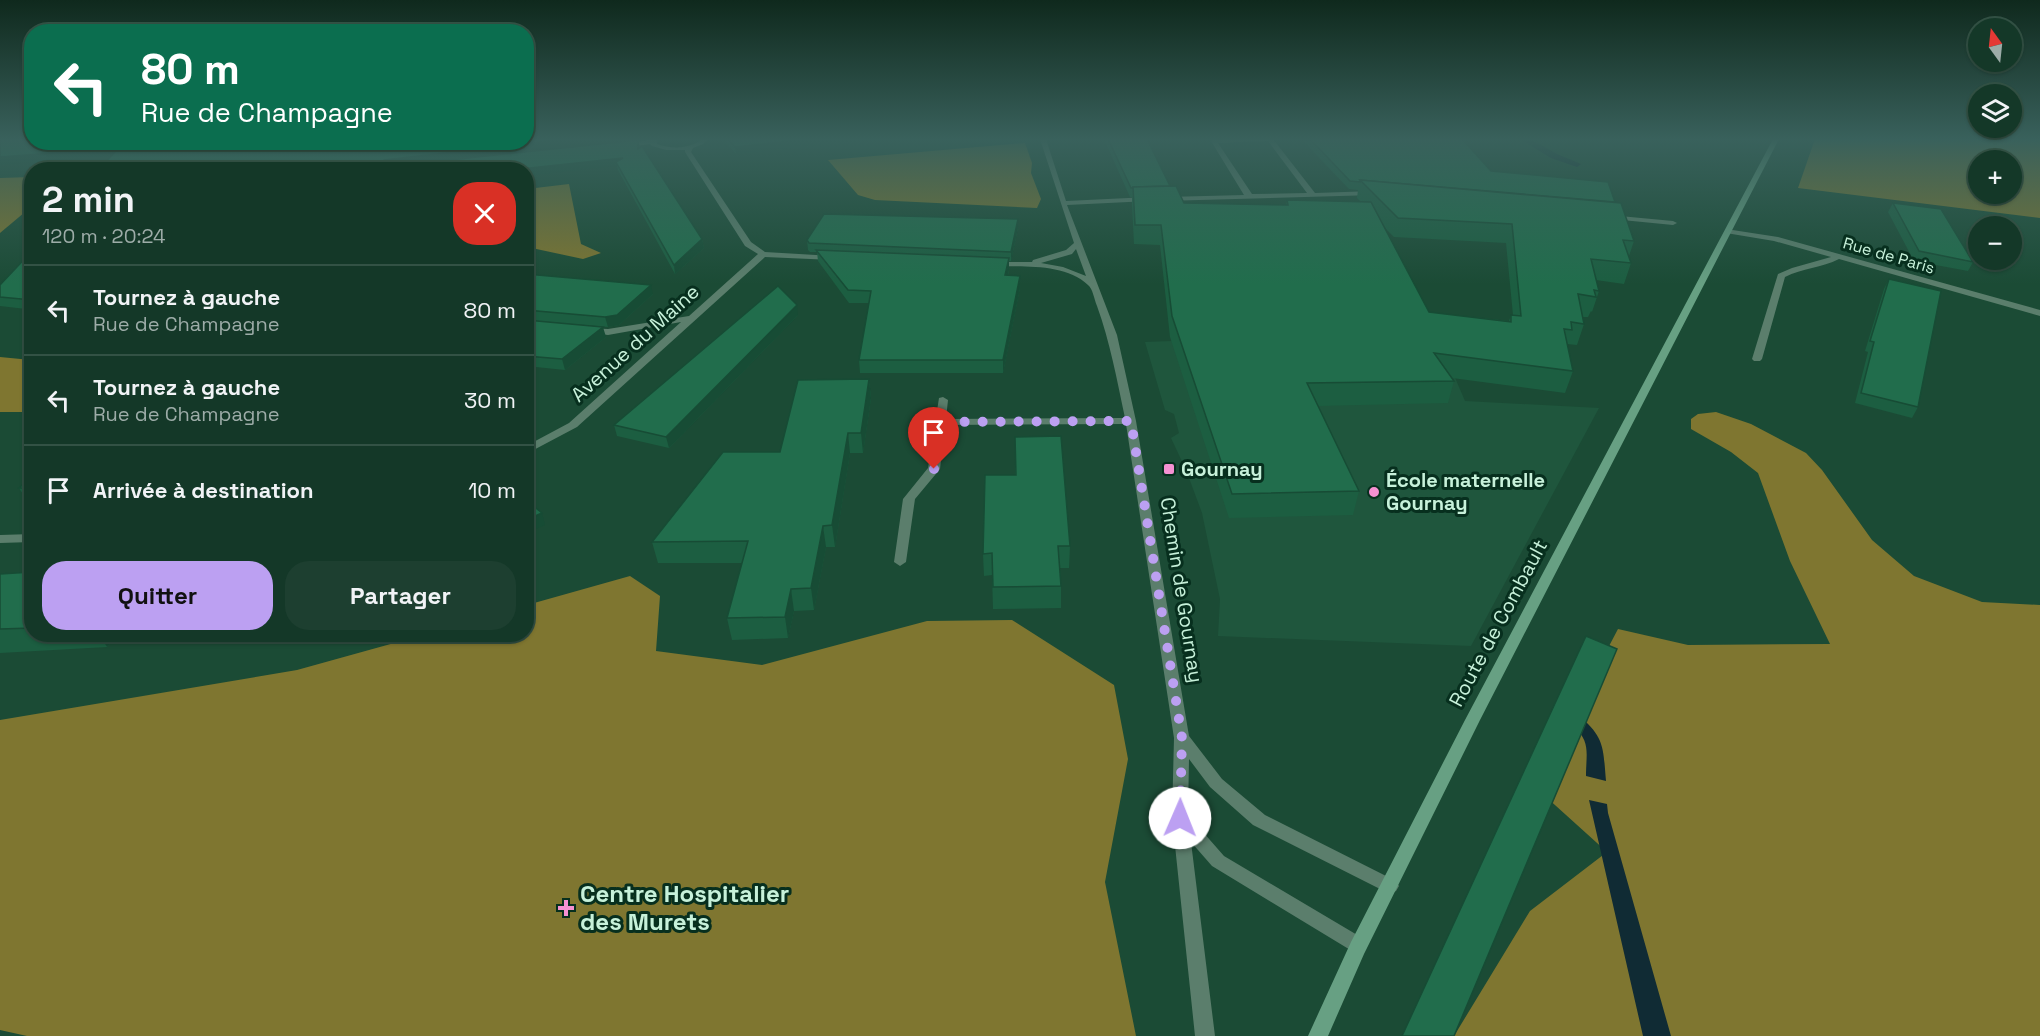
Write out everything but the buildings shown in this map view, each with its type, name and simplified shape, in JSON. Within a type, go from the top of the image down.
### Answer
[{"type":"main road","name":"Route de Combault","points":[[1318,1036],[1358,945],[1390,886],[1496,671],[1589,500],[1751,187]]},
{"type":"street","points":[[711,187],[748,244],[763,254],[840,259]]},
{"type":"street","name":"Chemin de Gournay","points":[[1058,187],[1112,335],[1131,421],[1182,738],[1180,818],[1205,1036]]},
{"type":"street","points":[[1243,187],[1249,196]]},
{"type":"street","points":[[1307,187],[1312,194]]},
{"type":"street","points":[[1063,202],[1312,194],[1388,195]]},
{"type":"street","points":[[1602,216],[1673,223]]},
{"type":"street","name":"Rue de Paris","points":[[1729,231],[1775,239],[2040,313]]},
{"type":"street","points":[[1024,265],[1069,252],[1078,243]]},
{"type":"street","name":"Avenue du Maine","points":[[534,447],[573,425],[763,254]]},
{"type":"street","points":[[1756,359],[1780,276],[1793,270],[1817,266],[1839,256]]},
{"type":"street","points":[[979,264],[1024,265],[1069,271],[1082,276],[1096,287]]},
{"type":"street","points":[[573,328],[608,332],[692,318]]},
{"type":"street","points":[[900,562],[909,499],[934,469],[943,400]]},
{"type":"street","points":[[940,422],[1131,421]]},
{"type":"street","points":[[0,539],[24,538]]},
{"type":"street","name":"Chemin de Gournay","points":[[1182,738],[1216,783],[1259,820],[1390,886]]},
{"type":"street","points":[[1180,818],[1218,861],[1358,945]]},
{"type":"shaded area","points":[[0,187],[24,187],[24,213],[0,233]]},
{"type":"shaded area","points":[[570,187],[581,244],[601,253],[583,259],[534,248],[534,188]]},
{"type":"shaded area","points":[[851,187],[1037,187],[1041,199],[1037,208],[875,200],[858,195]]},
{"type":"shaded area","points":[[1968,187],[1968,204],[2022,204],[2022,187],[2040,187],[2040,218],[1798,188]]},
{"type":"shaded area","name":"École maternelle Gournay","points":[[1436,333],[1465,401],[1599,408],[1471,646],[1218,636],[1220,599],[1202,513],[1171,438],[1179,433],[1174,414],[1165,410],[1145,342]]},
{"type":"shaded area","points":[[0,357],[24,359],[24,412],[0,412]]},
{"type":"shaded area","points":[[1716,412],[1751,424],[1806,453],[1822,470],[1872,540],[1914,576],[1982,602],[2040,605],[2040,1036],[1454,1036],[1530,911],[1607,852],[1535,787],[1618,629],[1688,645],[1830,644],[1790,561],[1758,473],[1731,452],[1691,429],[1691,419],[1698,414]]},
{"type":"shaded area","name":"Centre Hospitalier des Murets","points":[[630,576],[660,596],[656,651],[762,665],[927,621],[1012,620],[1114,685],[1128,759],[1105,882],[1136,1036],[27,1036],[0,1030],[0,720],[297,670],[398,642],[534,642],[534,603]]},
{"type":"water","points":[[1577,714],[1598,736],[1603,751],[1606,781],[1586,776],[1585,743],[1574,726]]},
{"type":"water","points":[[1589,800],[1607,804],[1671,1036],[1643,1036]]},
{"type":"place","name":"Gournay","points":[[1169,469]]},
{"type":"place","name":"École maternelle Gournay","points":[[1374,492]]},
{"type":"place","name":"Centre Hospitalier des Murets","points":[[566,908]]},
{"type":"route","points":[[934,469],[940,422],[1131,421],[1182,738],[1180,818]]}]
